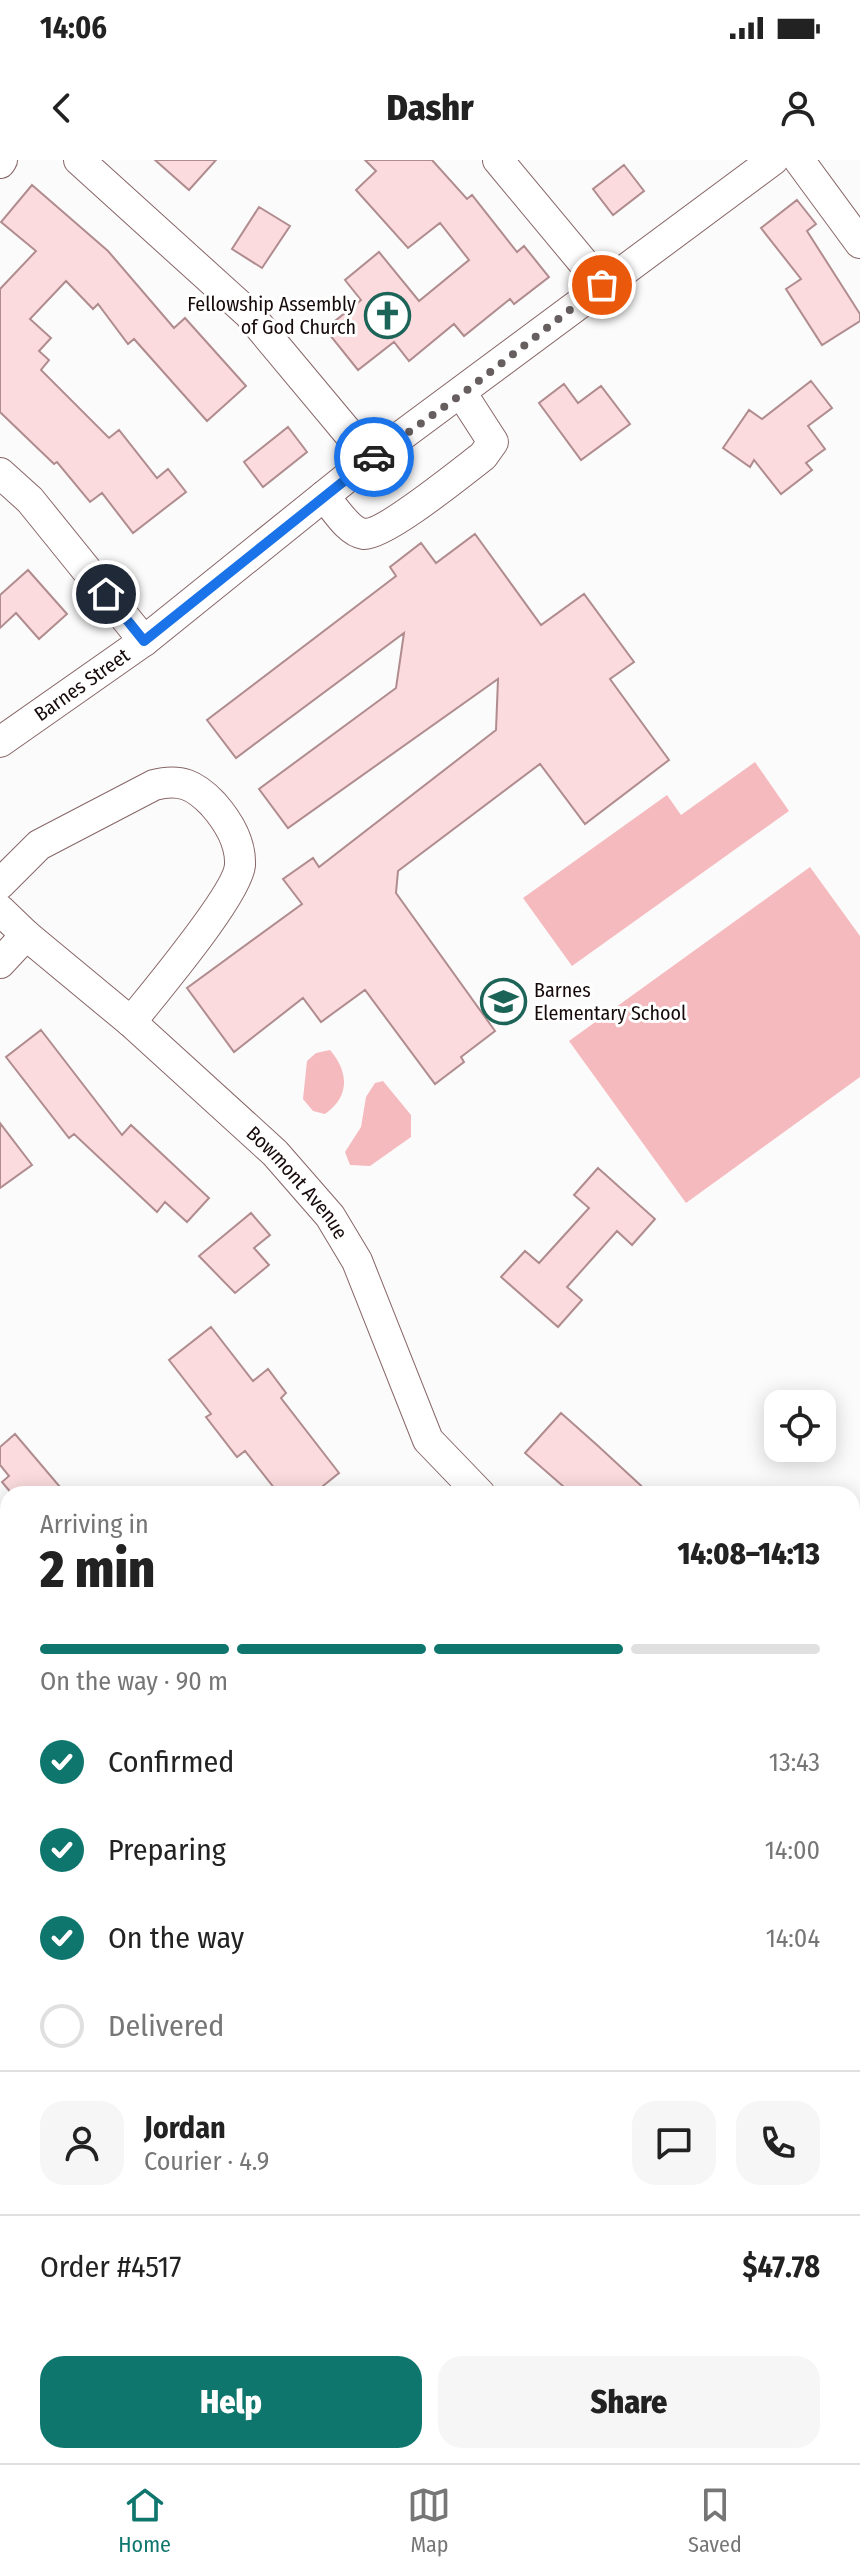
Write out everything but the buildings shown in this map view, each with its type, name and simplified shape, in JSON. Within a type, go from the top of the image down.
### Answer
[{"type":"street","points":[[79,160],[249,314],[370,459]]},
{"type":"street","points":[[498,160],[602,285]]},
{"type":"street","name":"Barnes Street","points":[[0,742],[144,641],[370,459],[462,394],[602,285],[773,160]]},
{"type":"street","points":[[799,160],[860,243]]},
{"type":"street","points":[[324,496],[351,528],[364,534],[384,529],[483,456],[493,442],[462,394]]},
{"type":"street","points":[[0,473],[30,500],[144,641]]},
{"type":"street","points":[[0,884],[39,845],[154,785],[173,780],[198,788],[219,812],[237,840],[240,867],[222,901],[131,1022]]},
{"type":"street","name":"Bowmont Avenue","points":[[0,910],[131,1022],[275,1153],[330,1216],[357,1261],[428,1440],[472,1486]]},
{"type":"street","points":[[0,963],[26,935]]},
{"type":"shaded area","points":[[755,762],[789,811],[572,966],[523,898],[667,795],[681,815]]},
{"type":"shaded area","points":[[810,867],[860,936],[860,1077],[686,1203],[569,1041]]},
{"type":"shaded area","points":[[330,1050],[341,1067],[344,1084],[339,1100],[325,1114],[313,1111],[303,1099],[307,1061],[316,1053]]},
{"type":"shaded area","points":[[383,1081],[411,1115],[411,1137],[370,1166],[350,1165],[345,1152],[361,1127],[366,1097],[375,1083]]},
{"type":"way so far","points":[[374,457],[462,394],[602,285]]},
{"type":"place","name":"Fellowship Assembly of God Church","points":[[387,315]]},
{"type":"place","name":"Barnes Elementary School","points":[[503,1001]]},
{"type":"route","points":[[106,594],[144,641],[374,457]]}]
